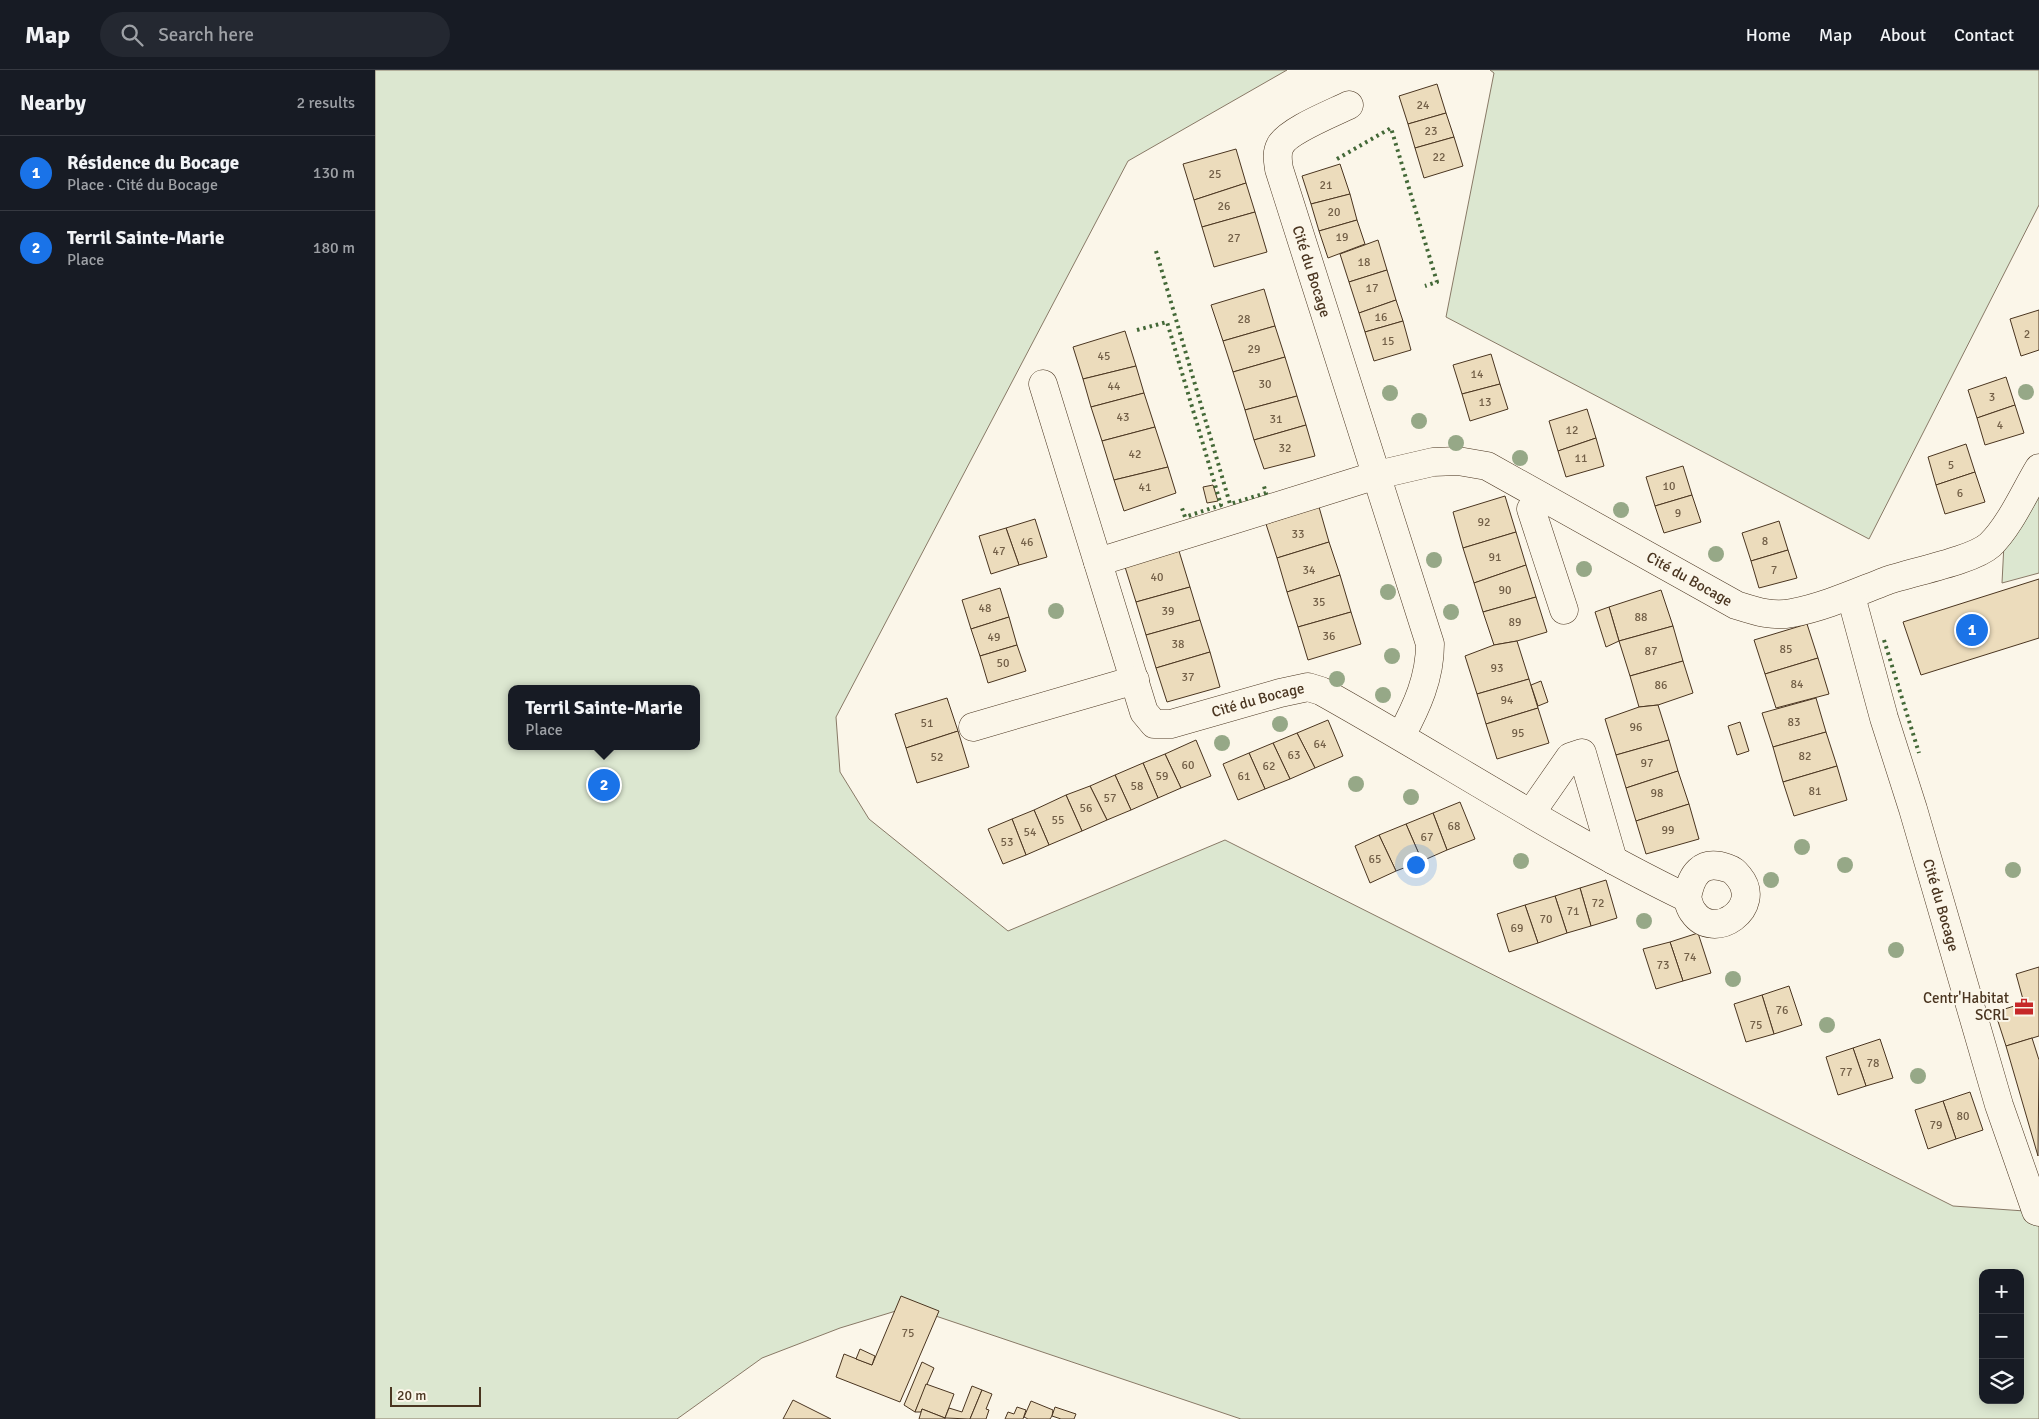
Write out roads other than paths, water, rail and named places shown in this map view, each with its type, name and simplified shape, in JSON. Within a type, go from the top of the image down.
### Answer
[{"type":"street","name":"Cité du Bocage","points":[[1349,105],[1296,131],[1280,145],[1277,155],[1279,169],[1430,644],[1430,662],[1425,683],[1416,708],[1401,736]]},
{"type":"street","name":"Cité du Bocage","points":[[1043,384],[1144,712],[1154,724],[1171,724],[1280,693],[1308,687],[1321,691],[1613,860],[1687,898]]},
{"type":"street","name":"Cité du Bocage","points":[[1098,562],[1377,475],[1433,462],[1458,461],[1487,466],[1736,605],[1763,614],[1791,614],[1851,596],[1886,581],[1966,557],[1989,546],[2005,524],[2039,468]]},
{"type":"street","points":[[1540,496],[1531,510],[1564,610]]},
{"type":"street","name":"Cité du Bocage","points":[[1851,596],[1884,718],[1913,809],[1999,1105],[2036,1211],[2039,1212]]},
{"type":"street","points":[[973,727],[1135,680]]},
{"type":"street","points":[[1531,813],[1570,757],[1582,753],[1613,860]]},
{"type":"place","name":"Résidence du Bocage","points":[[1972,630]]},
{"type":"place","name":"Terril Sainte-Marie","points":[[604,785]]},
{"type":"place","name":"Centr'Habitat SCRL","points":[[2024,1007]]}]
